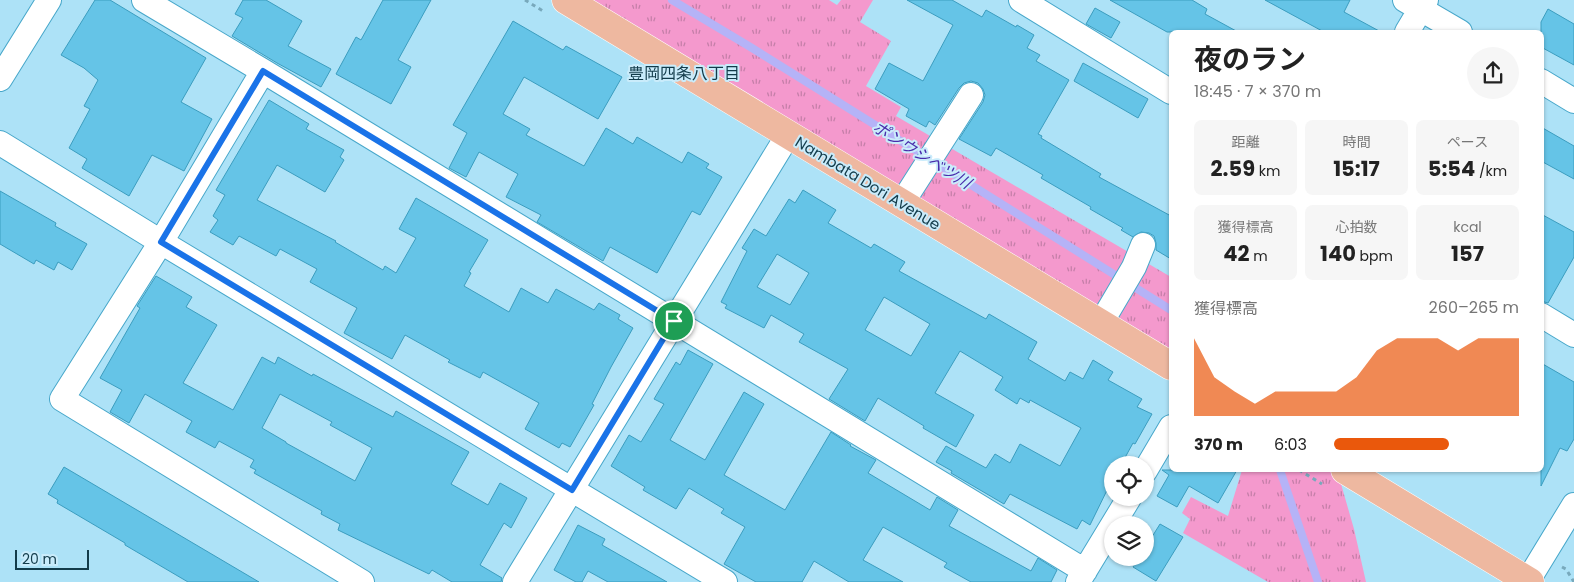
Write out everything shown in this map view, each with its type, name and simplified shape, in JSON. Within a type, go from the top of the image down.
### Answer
[{"type":"main road","name":"Nambata Dori Avenue","points":[[566,0],[902,203],[1108,312],[1169,364]]},
{"type":"main road","points":[[1349,472],[1528,582]]},
{"type":"street","points":[[0,79],[49,0]]},
{"type":"street","points":[[144,0],[674,321],[1081,576],[1124,506]]},
{"type":"street","points":[[1020,0],[1169,91]]},
{"type":"street","points":[[1408,30],[1417,3],[1457,30]]},
{"type":"street","points":[[263,71],[161,242],[62,400],[362,582]]},
{"type":"street","points":[[1544,83],[1574,100]]},
{"type":"street","points":[[902,203],[971,95]]},
{"type":"street","points":[[515,582],[788,135]]},
{"type":"street","points":[[0,143],[572,490],[689,573],[725,582]]},
{"type":"street","points":[[1108,312],[1134,267],[1143,245]]},
{"type":"street","points":[[1544,317],[1574,335]]},
{"type":"street","points":[[1154,456],[1169,430]]},
{"type":"street","points":[[1528,582],[1574,504]]},
{"type":"green space","points":[[566,0],[829,0],[837,5],[841,0],[873,0],[860,22],[891,41],[866,86],[901,107],[896,116],[1169,276],[1169,365]]},
{"type":"green space","points":[[1241,472],[1338,472],[1354,529],[1366,582],[1268,582],[1183,533],[1190,519],[1182,513],[1191,497],[1228,516]]},
{"type":"building","points":[[95,0],[110,0],[206,58],[181,102],[212,119],[184,171],[152,155],[129,196],[82,168],[87,159],[69,148],[90,109],[84,106],[98,80],[84,68],[61,55]]},
{"type":"building","points":[[243,0],[266,0],[302,21],[288,46],[331,69],[321,87],[232,36],[243,18],[235,14]]},
{"type":"building","points":[[383,0],[431,0],[398,60],[411,67],[391,104],[336,74],[356,37],[361,40]]},
{"type":"building","points":[[907,0],[952,0],[982,17],[986,10],[1034,35],[1027,48],[1040,55],[1036,61],[1069,80],[1038,134],[1042,136],[1041,138],[1101,174],[1099,177],[1169,215],[1169,258],[1156,250],[1154,236],[1149,233],[1141,232],[1133,237],[1121,230],[1123,228],[1090,209],[1091,207],[1041,178],[1043,175],[996,148],[991,156],[959,139],[983,102],[985,95],[978,83],[971,81],[964,83],[935,125],[929,121],[926,127],[906,116],[909,109],[875,89],[889,63],[923,81],[953,25]]},
{"type":"building","points":[[1110,0],[1192,0],[1207,9],[1205,14],[1234,30],[1169,30],[1167,32]]},
{"type":"building","points":[[1265,0],[1350,0],[1344,12],[1377,30],[1320,30]]},
{"type":"building","points":[[1095,8],[1120,22],[1111,38],[1086,24]]},
{"type":"building","points":[[1548,9],[1574,24],[1574,65],[1544,49],[1544,30],[1541,30],[1541,22]]},
{"type":"building","points":[[513,21],[563,50],[566,46],[622,77],[598,119],[524,77],[503,114],[530,129],[526,135],[584,166],[606,128],[633,144],[637,137],[682,163],[688,152],[709,164],[706,168],[722,177],[700,215],[692,211],[657,273],[610,247],[603,261],[537,222],[541,215],[506,197],[518,174],[479,152],[466,177],[449,168],[467,133],[453,125]]},
{"type":"building","points":[[1083,63],[1148,99],[1138,118],[1074,81]]},
{"type":"building","points":[[269,100],[309,124],[306,129],[344,150],[340,157],[344,160],[325,192],[277,165],[257,200],[336,241],[383,270],[385,266],[396,273],[416,238],[399,229],[416,198],[488,240],[469,272],[471,273],[464,286],[509,312],[521,288],[548,303],[556,289],[594,310],[599,303],[620,315],[618,319],[633,328],[592,404],[594,405],[570,447],[562,443],[559,448],[525,429],[539,403],[483,372],[480,378],[448,362],[450,360],[405,335],[392,359],[344,333],[357,308],[310,282],[317,269],[280,249],[276,256],[239,236],[233,245],[210,232],[218,220],[213,216],[225,195],[216,190]]},
{"type":"building","points":[[1544,129],[1574,146],[1574,179],[1544,163]]},
{"type":"building","points":[[803,190],[836,210],[828,223],[871,248],[874,244],[905,262],[899,271],[986,319],[989,314],[1037,342],[1028,359],[1065,381],[1070,372],[1083,379],[1093,360],[1113,372],[1108,380],[1142,399],[1137,407],[1152,414],[1126,456],[1104,456],[1104,496],[1090,525],[1082,520],[1077,529],[1010,494],[1004,504],[936,462],[946,446],[986,468],[995,454],[1010,463],[1020,444],[1060,466],[1081,428],[1030,400],[1029,403],[1020,398],[1017,404],[995,390],[1003,377],[960,351],[935,393],[974,415],[956,447],[878,398],[865,421],[829,399],[848,369],[799,342],[804,334],[771,315],[764,328],[725,308],[727,305],[721,302],[747,251],[742,248],[754,229],[766,236],[789,199],[795,203]],"holes":[[[777,254],[809,273],[790,305],[757,287]],[[884,297],[930,324],[911,356],[865,330]]]},
{"type":"building","points":[[0,191],[56,223],[55,226],[87,244],[72,270],[58,262],[54,270],[36,260],[34,264],[0,244]]},
{"type":"building","points":[[1544,216],[1574,232],[1574,257],[1548,303],[1544,302]]},
{"type":"building","points":[[156,276],[192,297],[186,307],[217,325],[183,383],[233,410],[262,357],[275,364],[278,357],[393,417],[396,411],[469,452],[451,484],[488,505],[500,483],[527,498],[511,528],[504,523],[480,565],[502,578],[501,582],[452,582],[432,570],[429,574],[338,530],[340,524],[321,514],[322,511],[254,473],[256,470],[250,467],[254,460],[219,441],[215,448],[186,432],[192,421],[145,394],[129,423],[110,412],[122,390],[100,378],[140,308],[137,306]],"holes":[[[280,394],[332,422],[330,425],[372,448],[355,481],[262,428]]]},
{"type":"building","points":[[688,350],[713,364],[670,440],[705,460],[744,392],[764,404],[724,475],[785,510],[831,432],[850,446],[876,460],[868,473],[930,510],[937,497],[958,510],[949,526],[1031,571],[1038,558],[1057,570],[1051,582],[971,582],[944,567],[947,563],[883,527],[863,560],[903,582],[849,582],[814,561],[802,582],[756,582],[724,564],[745,527],[721,513],[724,509],[689,488],[676,509],[643,490],[645,487],[611,466],[629,435],[641,442],[664,404],[654,399],[676,362],[680,365]]},
{"type":"building","points":[[1544,365],[1574,382],[1574,439],[1567,451],[1560,448],[1541,486],[1541,472],[1544,472]]},
{"type":"building","points":[[64,467],[259,582],[188,582],[125,545],[125,543],[57,503],[58,500],[48,494]]},
{"type":"building","points":[[1162,470],[1169,470],[1169,472],[1236,472],[1218,503],[1189,486],[1177,507],[1157,496],[1169,475]]},
{"type":"building","points":[[1160,524],[1183,537],[1156,581],[1133,567],[1154,566],[1154,534]]},
{"type":"building","points":[[578,525],[605,539],[602,545],[667,582],[608,582],[588,571],[582,582],[576,582],[554,570]]},
{"type":"waterway","name":"ポンウシベツ川","points":[[672,0],[1169,309]]},
{"type":"waterway","name":"ポンウシベツ川","points":[[1281,472],[1318,582]]},
{"type":"district","name":"豊岡四条八丁目","points":[[684,73]]},
{"type":"route","points":[[263,71],[674,321],[572,490],[161,242],[263,71]]}]
